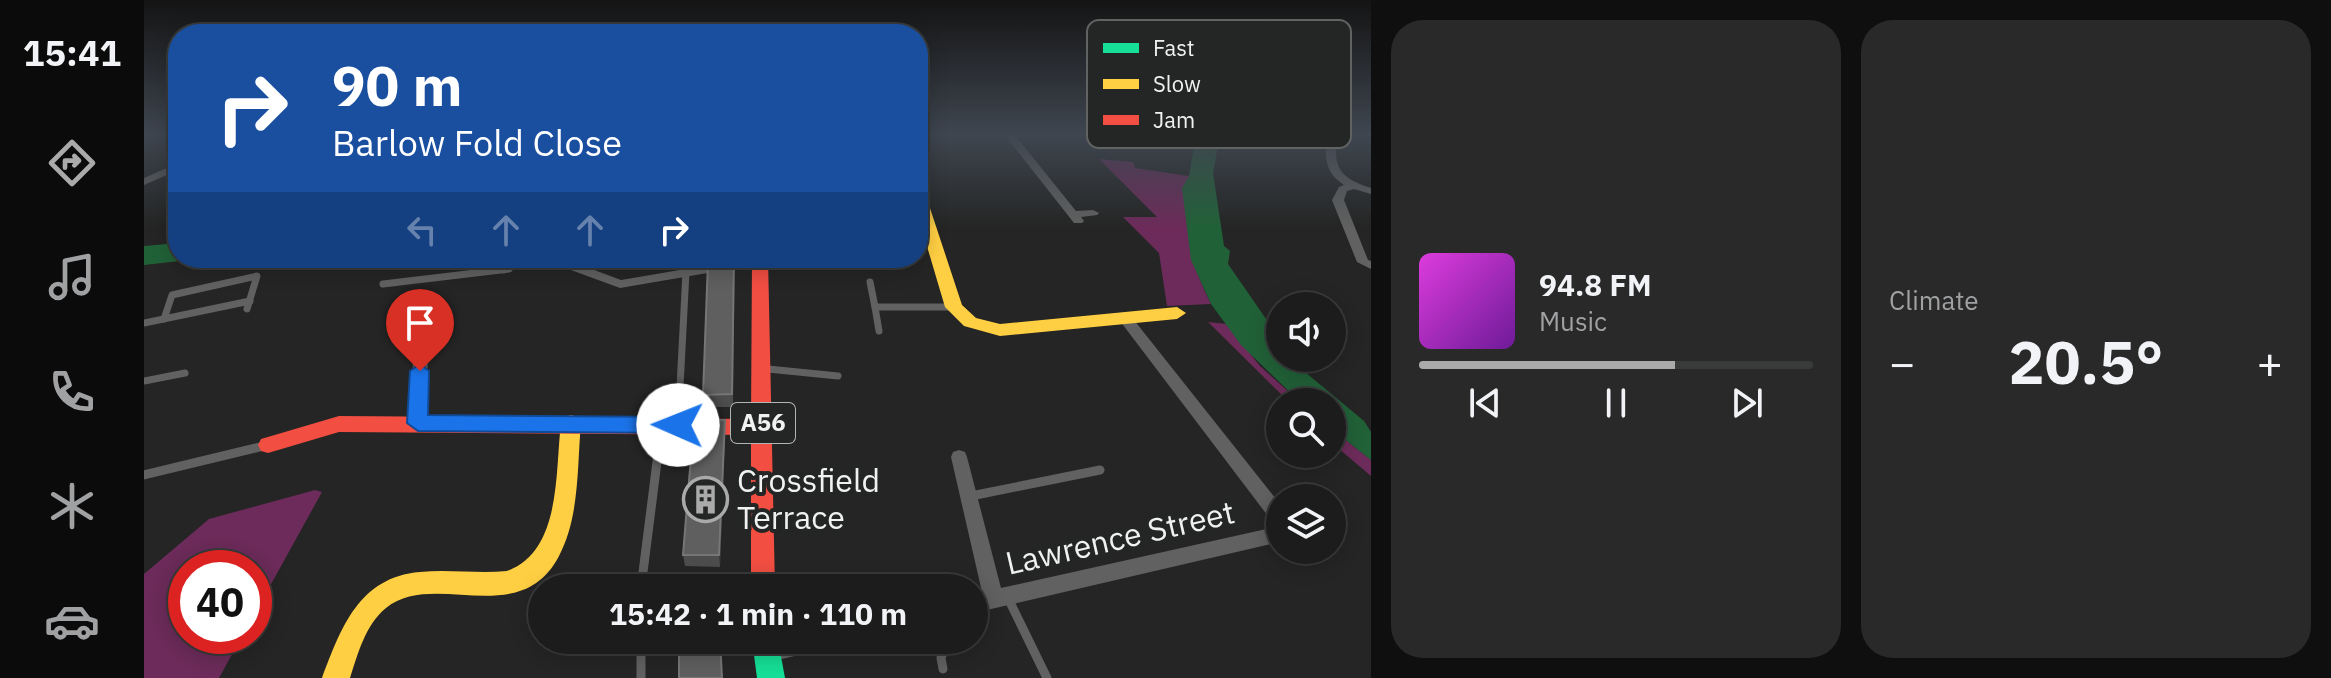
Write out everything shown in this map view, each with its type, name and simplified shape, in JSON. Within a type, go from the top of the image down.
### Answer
[{"type":"main road","points":[[928,225],[954,307],[970,322],[1000,330],[1177,313]]},
{"type":"main road","name":"A56","points":[[760,268],[763,574]]},
{"type":"main road","points":[[336,678],[369,609],[395,587],[411,583],[501,583],[525,576],[542,563],[553,542],[571,423]]},
{"type":"main road","points":[[268,445],[339,424],[571,423],[763,427]]},
{"type":"main road","points":[[766,654],[771,678]]},
{"type":"street","points":[[1035,166],[1076,217],[1093,213]]},
{"type":"street","points":[[1331,166],[1352,186],[1371,191]]},
{"type":"street","points":[[144,182],[168,171]]},
{"type":"street","points":[[1352,186],[1343,189],[1338,200],[1363,262],[1371,265]]},
{"type":"street","points":[[581,268],[620,284],[709,268]]},
{"type":"street","points":[[1125,318],[1266,500]]},
{"type":"street","points":[[418,423],[422,319]]},
{"type":"street","points":[[959,457],[1001,597]]},
{"type":"street","name":"Lawrence Street","points":[[988,600],[1266,537]]},
{"type":"lane","points":[[383,284],[502,272],[511,268]]},
{"type":"lane","points":[[643,574],[669,425],[686,272]]},
{"type":"lane","points":[[144,323],[248,305],[257,276],[172,295],[164,319]]},
{"type":"lane","points":[[870,282],[879,331]]},
{"type":"lane","points":[[875,307],[954,307]]},
{"type":"lane","points":[[762,369],[813,371],[838,376]]},
{"type":"lane","points":[[144,381],[185,373]]},
{"type":"lane","points":[[144,475],[268,445]]},
{"type":"lane","points":[[969,497],[1100,470]]},
{"type":"lane","points":[[1001,597],[1047,678]]},
{"type":"lane","points":[[641,654],[641,678]]},
{"type":"lane","points":[[942,654],[943,669]]},
{"type":"shaded area","points":[[1106,166],[1134,166],[1189,176],[1187,211],[1192,256],[1211,304],[1167,306],[1159,253],[1123,217],[1157,217]]},
{"type":"shaded area","points":[[1191,166],[1214,166],[1224,246],[1230,251],[1228,264],[1266,319],[1266,369],[1241,345],[1211,304],[1191,260],[1182,188]]},
{"type":"shaded area","points":[[168,244],[168,262],[144,265],[144,246]]},
{"type":"shaded area","points":[[1208,322],[1227,324],[1260,366],[1284,388],[1275,388]]},
{"type":"shaded area","points":[[1269,372],[1305,372],[1324,388],[1286,388]]},
{"type":"shaded area","points":[[1346,406],[1364,421],[1371,432],[1371,460],[1346,440]]},
{"type":"shaded area","points":[[1346,440],[1371,460],[1371,476],[1346,455]]},
{"type":"shaded area","points":[[315,490],[322,492],[272,582],[272,550],[172,550],[209,519]]},
{"type":"shaded area","points":[[168,554],[168,654],[232,654],[219,678],[144,678],[144,574]]},
{"type":"building","points":[[708,268],[734,268],[732,394],[703,395]]},
{"type":"building","name":"Crossfield Terrace","points":[[694,420],[725,420],[719,555],[683,555]]},
{"type":"building","points":[[679,654],[721,654],[722,678],[679,678]]},
{"type":"traffic: fast","points":[[767,654],[771,678]]},
{"type":"traffic: slow","points":[[928,225],[954,307],[970,322],[1000,330],[1177,313]]},
{"type":"traffic: slow","points":[[336,678],[358,623],[380,597],[399,587],[420,584],[507,583],[526,575],[543,561],[551,548],[561,514],[571,423]]},
{"type":"traffic: jam","points":[[760,268],[763,574]]},
{"type":"traffic: jam","points":[[268,445],[339,424],[763,427]]},
{"type":"place","name":"Crossfield Terrace","points":[[706,499]]},
{"type":"route","points":[[420,371],[418,423],[678,425]]}]
